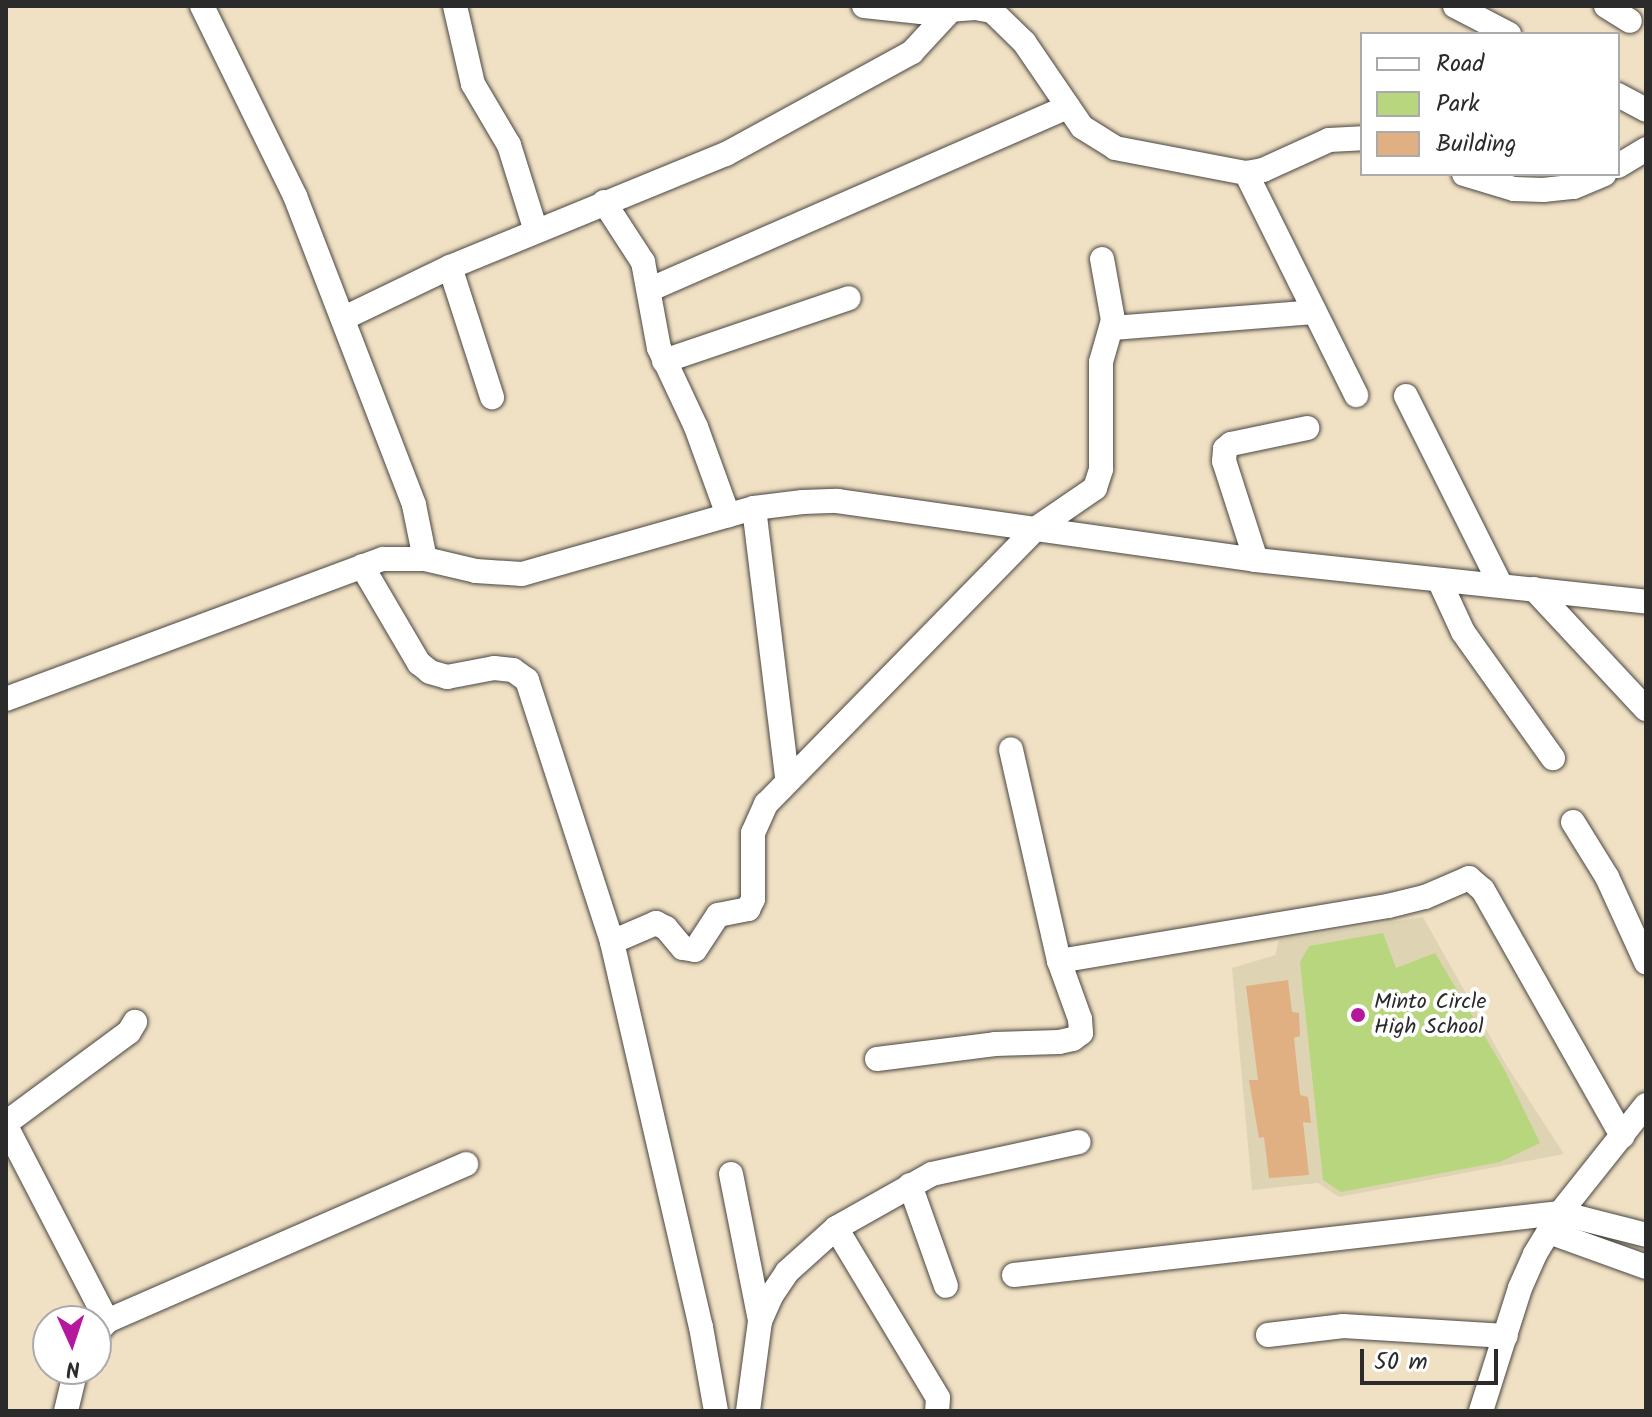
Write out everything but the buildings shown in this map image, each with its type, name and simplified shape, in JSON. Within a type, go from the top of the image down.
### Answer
[{"type":"street","points":[[202,6],[283,167],[344,318],[414,505],[425,559]]},
{"type":"street","points":[[455,6],[473,84],[509,145],[536,231]]},
{"type":"street","points":[[864,6],[992,11],[1007,23],[1082,127],[1115,148],[1246,173],[1263,170],[1329,140],[1360,138]]},
{"type":"street","points":[[1455,6],[1505,32]]},
{"type":"street","points":[[1606,6],[1630,21]]},
{"type":"street","points":[[344,318],[450,267],[726,154],[903,57],[925,40],[950,11]]},
{"type":"street","points":[[1620,96],[1646,110]]},
{"type":"street","points":[[651,289],[1068,107]]},
{"type":"street","points":[[1620,165],[1646,149]]},
{"type":"street","points":[[1246,173],[1356,395]]},
{"type":"street","points":[[1471,176],[1514,189],[1543,190],[1574,187],[1599,176]]},
{"type":"street","points":[[604,202],[639,254],[651,289],[655,334],[664,361],[701,438],[728,515]]},
{"type":"street","points":[[612,942],[656,923],[666,928],[683,948],[695,950],[718,915],[748,909],[753,899],[753,833],[758,818],[787,778],[1034,530],[1087,496],[1099,478],[1101,362],[1112,328],[1113,313],[1102,259]]},
{"type":"street","points":[[450,267],[492,397]]},
{"type":"street","points":[[664,361],[849,298]]},
{"type":"street","points":[[1112,328],[1314,312]]},
{"type":"street","points":[[1406,396],[1501,586]]},
{"type":"street","points":[[1256,560],[1224,461],[1225,449],[1231,444],[1307,428]]},
{"type":"street","points":[[6,699],[383,559],[425,559],[476,571],[522,574],[754,508],[837,501],[1256,560],[1646,602]]},
{"type":"street","points":[[754,508],[787,778]]},
{"type":"street","points":[[362,566],[419,663],[430,672],[447,677],[494,668],[513,670],[527,680],[612,942],[698,1312],[716,1411]]},
{"type":"street","points":[[1439,580],[1463,632],[1553,758]]},
{"type":"street","points":[[1534,589],[1646,709]]},
{"type":"street","points":[[877,1059],[1073,1039],[1081,1033],[1080,1019],[1059,961],[1011,749]]},
{"type":"street","points":[[1573,822],[1607,877],[1646,962]]},
{"type":"street","points":[[1059,961],[1388,906],[1425,897],[1469,878],[1483,890],[1622,1136]]},
{"type":"street","points":[[90,1305],[6,1124],[129,1032],[135,1022]]},
{"type":"street","points":[[1481,1411],[1520,1288],[1554,1222],[1646,1105]]},
{"type":"street","points":[[760,1321],[787,1272],[836,1228],[910,1185],[955,1167],[1079,1142]]},
{"type":"street","points":[[112,1323],[466,1164]]},
{"type":"street","points":[[731,1174],[760,1321],[748,1411]]},
{"type":"street","points":[[910,1185],[946,1286]]},
{"type":"street","points":[[1554,1222],[1646,1267]]},
{"type":"street","points":[[1014,1275],[1554,1222],[1646,1235]]},
{"type":"street","points":[[836,1228],[938,1398],[940,1407],[937,1411]]},
{"type":"street","points":[[1268,1335],[1343,1326],[1506,1336]]},
{"type":"street","points":[[66,1411],[72,1385]]},
{"type":"shaded area","name":"Minto Circle High School","points":[[1423,917],[1505,1063],[1564,1154],[1339,1197],[1318,1183],[1252,1190],[1232,968],[1275,955],[1279,940]]},
{"type":"green space","name":"Minto Circle High School","points":[[1383,933],[1396,968],[1435,953],[1504,1069],[1540,1143],[1500,1162],[1341,1192],[1323,1180],[1300,962],[1309,946]]},
{"type":"place","name":"Minto Circle High School","points":[[1358,1015]]}]
